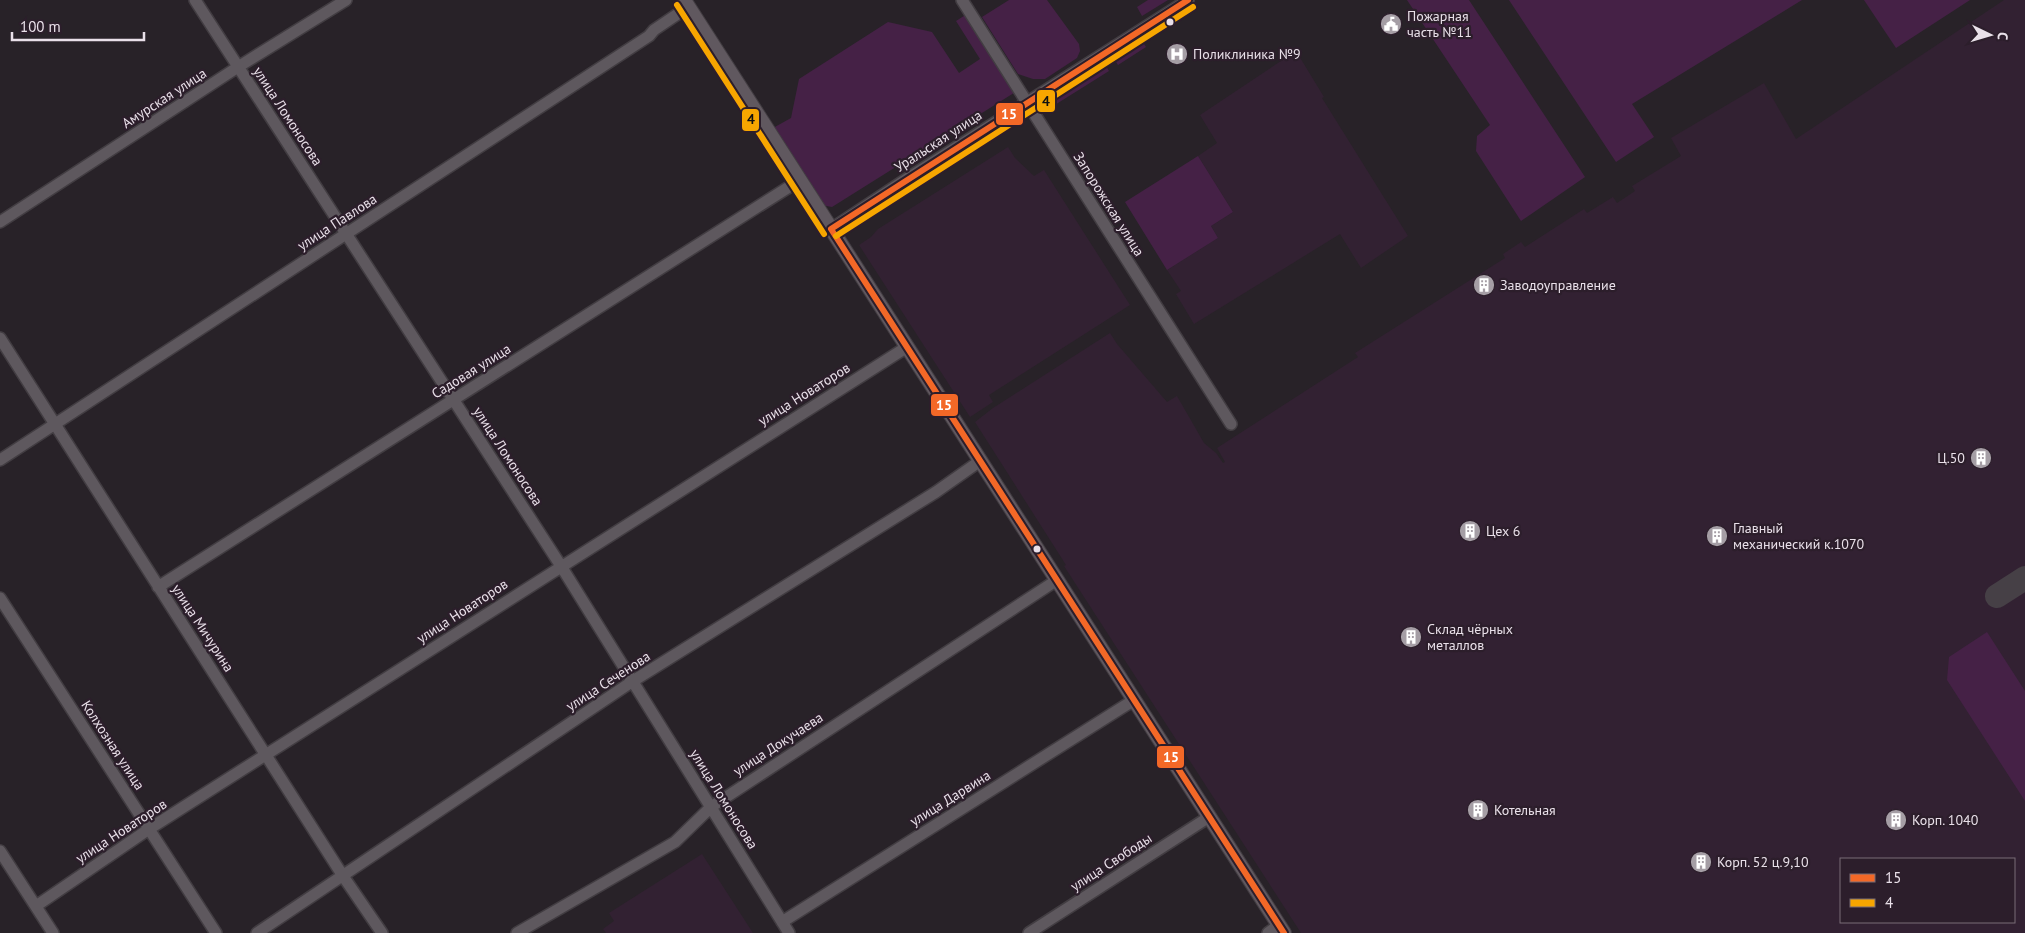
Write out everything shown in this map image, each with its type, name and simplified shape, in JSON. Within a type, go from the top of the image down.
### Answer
[{"type":"main road","points":[[686,3],[1209,817],[1277,930]]},
{"type":"street","name":"улица Ломоносова","points":[[195,0],[561,566],[789,933]]},
{"type":"street","name":"Амурская улица","points":[[0,222],[238,67],[346,0]]},
{"type":"street","name":"Запорожская улица","points":[[962,0],[1231,424]]},
{"type":"street","name":"Уральская улица","points":[[832,229],[1188,0]]},
{"type":"street","name":"улица Павлова","points":[[0,460],[648,36],[686,3]]},
{"type":"street","name":"Садовая улица","points":[[158,587],[800,180]]},
{"type":"street","name":"улица Мичурина","points":[[0,338],[158,587],[382,933]]},
{"type":"street","name":"улица Новаторов","points":[[36,906],[150,830],[561,566],[907,347]]},
{"type":"street","name":"улица Сеченова","points":[[257,933],[633,682],[936,492],[980,461]]},
{"type":"street","name":"улица Докучаева","points":[[517,933],[675,842],[711,807],[1057,580]]},
{"type":"street","name":"Колхозная улица","points":[[0,598],[216,933]]},
{"type":"street","name":"улица Дарвина","points":[[782,922],[1134,700]]},
{"type":"street","name":"улица Свободы","points":[[1029,933],[1209,817]]},
{"type":"street","points":[[0,851],[54,933]]},
{"type":"shaded area","points":[[1009,0],[1047,0],[1079,44],[1080,51],[1077,58],[1045,79],[1033,79],[1018,74],[982,17]]},
{"type":"shaded area","points":[[1148,0],[1168,0],[1142,16],[1137,7]]},
{"type":"shaded area","points":[[1407,0],[1469,0],[1585,177],[1521,221],[1476,151],[1477,136],[1490,125]]},
{"type":"shaded area","points":[[1509,0],[1802,0],[1632,104],[1654,137],[1616,162]]},
{"type":"shaded area","points":[[1864,0],[1970,0],[1896,48]]},
{"type":"shaded area","points":[[2004,0],[2025,0],[2025,933],[1301,933],[1064,566],[1066,565],[975,422],[993,408],[1110,333],[1117,344],[1167,402],[1177,396],[1204,443],[1216,453],[1223,463],[1225,462],[1217,448],[1358,357],[1355,353],[1505,258],[1503,254],[1521,242],[1525,247],[1584,209],[1587,213],[1613,197],[1617,203],[1635,191],[1632,186],[1681,156],[1671,138],[1764,83],[1796,139]]},
{"type":"shaded area","points":[[967,14],[1017,91],[832,207],[821,205],[773,128],[791,118],[799,79],[888,22],[932,32],[959,73],[980,59],[956,21]]},
{"type":"shaded area","points":[[1142,41],[1146,47],[1118,65],[1111,54],[1120,47],[1124,53]]},
{"type":"shaded area","points":[[1296,51],[1324,97],[1322,98],[1408,236],[1361,268],[1340,234],[1194,324],[1176,294],[1181,291],[1167,270],[1218,238],[1211,226],[1233,212],[1198,156],[1217,143],[1200,115]]},
{"type":"shaded area","points":[[1102,59],[1109,71],[1042,113],[1042,101],[1045,95]]},
{"type":"shaded area","points":[[1008,147],[1015,158],[1034,176],[1044,170],[1130,305],[989,395],[993,402],[970,417],[859,245],[871,237],[878,229]]},
{"type":"shaded area","points":[[1198,156],[1233,212],[1211,226],[1218,238],[1167,270],[1125,202]]},
{"type":"shaded area","points":[[1987,632],[2025,691],[2025,801],[1947,680],[1949,657]]},
{"type":"shaded area","points":[[702,854],[753,933],[606,933],[603,929],[614,921],[609,913]]},
{"type":"taxiway","points":[[1997,596],[2025,578]]},
{"type":"transit line","name":"15","points":[[831,229],[1188,0]]},
{"type":"transit line","name":"4","points":[[677,5],[824,234]]},
{"type":"transit line","name":"4","points":[[836,236],[1193,7]]},
{"type":"transit line","name":"15","points":[[831,229],[1284,933]]},
{"type":"place","name":"Пожарная часть №11","points":[[1391,24]]},
{"type":"place","name":"Поликлиника №9","points":[[1177,54]]},
{"type":"place","name":"Заводоуправление","points":[[1484,285]]},
{"type":"place","name":"Ц.50","points":[[1981,458]]},
{"type":"place","name":"Цех 6","points":[[1470,531]]},
{"type":"place","name":"Главный механический к.1070","points":[[1717,536]]},
{"type":"place","name":"Склад чёрных металлов","points":[[1411,637]]},
{"type":"place","name":"Котельная","points":[[1478,810]]},
{"type":"place","name":"Корп. 1040","points":[[1896,820]]},
{"type":"place","name":"Корп. 52 ц.9,10","points":[[1701,862]]}]
